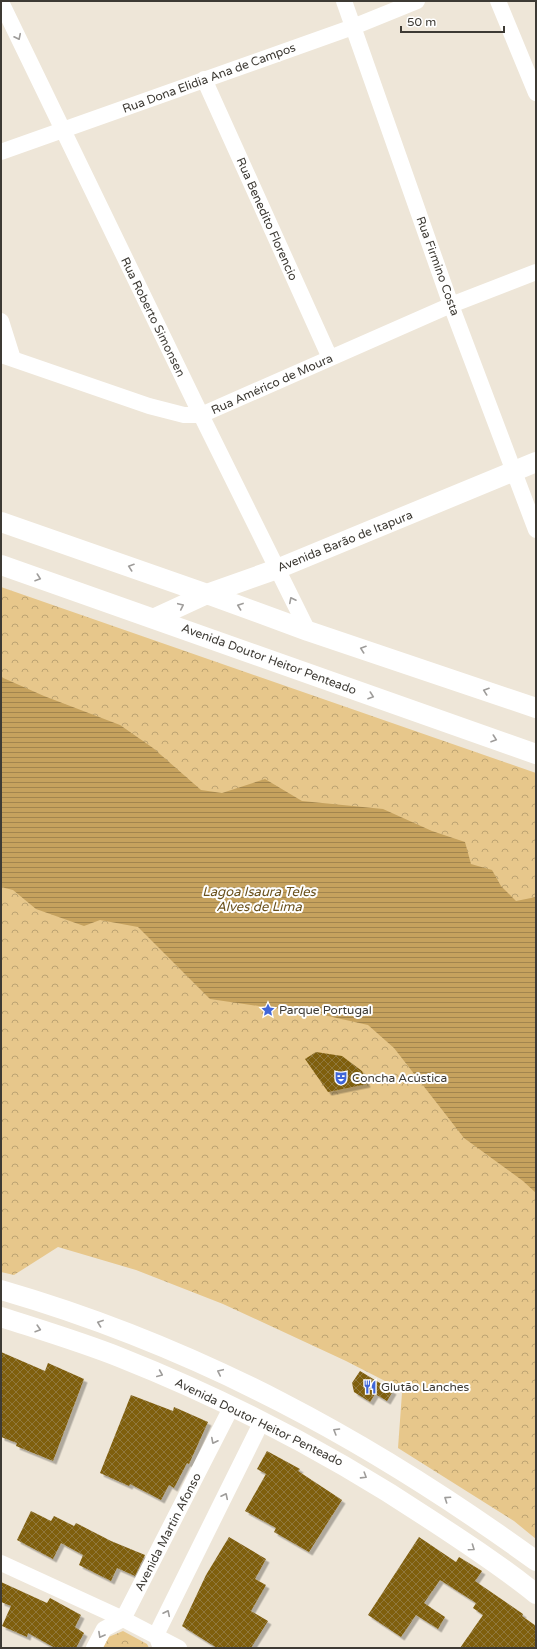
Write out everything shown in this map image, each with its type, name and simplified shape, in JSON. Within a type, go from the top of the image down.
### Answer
[{"type":"main road","name":"Avenida Barão de Itapura","points":[[511,466],[536,448]]},
{"type":"main road","name":"Avenida Barão de Itapura","points":[[155,618],[274,563],[511,466],[536,462]]},
{"type":"main road","points":[[1,522],[159,576],[308,631],[535,706]]},
{"type":"main road","name":"Avenida Barão de Itapura","points":[[159,576],[192,583],[209,581],[274,563]]},
{"type":"main road","name":"Avenida Doutor Heitor Penteado","points":[[1,565],[155,618],[278,664],[536,754]]},
{"type":"main road","name":"Avenida Doutor Heitor Penteado","points":[[1,1290],[38,1301],[161,1346],[278,1400],[328,1426],[438,1493],[536,1561]]},
{"type":"main road","name":"Avenida Doutor Heitor Penteado","points":[[1,1317],[74,1340],[119,1357],[232,1406],[262,1421],[340,1462],[373,1482],[450,1532],[536,1594]]},
{"type":"street","name":"Rua Firmino Costa","points":[[344,1],[451,305],[536,530]]},
{"type":"street","name":"Rua Dona Elidia Ana de Campos","points":[[1,152],[204,79],[353,28],[416,1]]},
{"type":"street","points":[[498,1],[536,93]]},
{"type":"street","name":"Rua Roberto Simonsen","points":[[1,2],[62,131],[308,631]]},
{"type":"street","name":"Rua Benedito Florencio","points":[[204,79],[330,358]]},
{"type":"street","name":"Rua Américo de Moura","points":[[7,357],[149,406],[184,415],[201,415],[451,305],[536,272]]},
{"type":"street","points":[[1,321],[7,357]]},
{"type":"street","name":"Avenida Martin Afonso","points":[[123,1619],[232,1406]]},
{"type":"street","points":[[158,1641],[262,1421]]},
{"type":"street","points":[[1,1563],[123,1619],[158,1641],[179,1648]]},
{"type":"street","points":[[94,1648],[104,1628],[123,1619]]},
{"type":"green space","name":"Parque Portugal","points":[[1,587],[536,773],[536,1539],[514,1521],[398,1448],[402,1393],[385,1381],[346,1361],[223,1304],[136,1270],[58,1247],[14,1275],[1,1272]]},
{"type":"green space","points":[[123,1631],[147,1644],[149,1648],[101,1648],[106,1638]]},
{"type":"water","name":"Lagoa Isaura Teles Alves de Lima","points":[[1,677],[44,696],[120,725],[153,748],[201,790],[222,793],[265,779],[302,801],[383,809],[432,831],[465,842],[471,864],[492,870],[501,886],[516,901],[536,897],[536,1193],[523,1181],[464,1138],[394,1048],[368,1025],[328,1016],[210,999],[138,927],[100,920],[84,926],[36,909],[13,890],[1,887]]},
{"type":"building","name":"Concha Acústica","points":[[316,1052],[342,1056],[362,1071],[367,1084],[328,1092],[305,1059]]},
{"type":"building","points":[[1,1352],[45,1371],[48,1363],[84,1379],[53,1461],[16,1446],[17,1443],[1,1437]]},
{"type":"building","name":"Glutão Lanches","points":[[360,1371],[393,1391],[387,1401],[375,1394],[370,1402],[354,1392],[352,1383]]},
{"type":"building","points":[[131,1395],[173,1411],[174,1407],[208,1422],[189,1464],[187,1463],[174,1488],[169,1485],[161,1500],[130,1484],[129,1486],[100,1473]]},
{"type":"building","points":[[267,1451],[300,1469],[298,1471],[342,1500],[309,1552],[274,1532],[276,1528],[245,1511],[266,1474],[257,1469]]},
{"type":"building","points":[[31,1511],[51,1521],[54,1516],[74,1526],[76,1523],[111,1541],[145,1555],[135,1576],[117,1568],[111,1581],[79,1565],[83,1555],[61,1543],[53,1559],[17,1540]]},
{"type":"building","points":[[229,1537],[266,1559],[255,1579],[266,1585],[251,1611],[268,1621],[251,1648],[217,1648],[182,1626],[206,1575]]},
{"type":"building","points":[[419,1537],[456,1562],[459,1557],[482,1571],[475,1581],[523,1614],[522,1616],[536,1626],[536,1648],[460,1648],[483,1615],[473,1608],[476,1603],[440,1580],[424,1603],[445,1617],[438,1629],[416,1615],[401,1637],[368,1615]]},
{"type":"building","points":[[1,1582],[47,1603],[50,1598],[81,1615],[75,1627],[84,1633],[76,1648],[55,1648],[28,1633],[27,1637],[2,1626],[11,1606],[1,1602]]},
{"type":"place","name":"Parque Portugal","points":[[268,1010]]},
{"type":"place","name":"Concha Acústica","points":[[341,1078]]},
{"type":"place","name":"Glutão Lanches","points":[[370,1387]]}]
